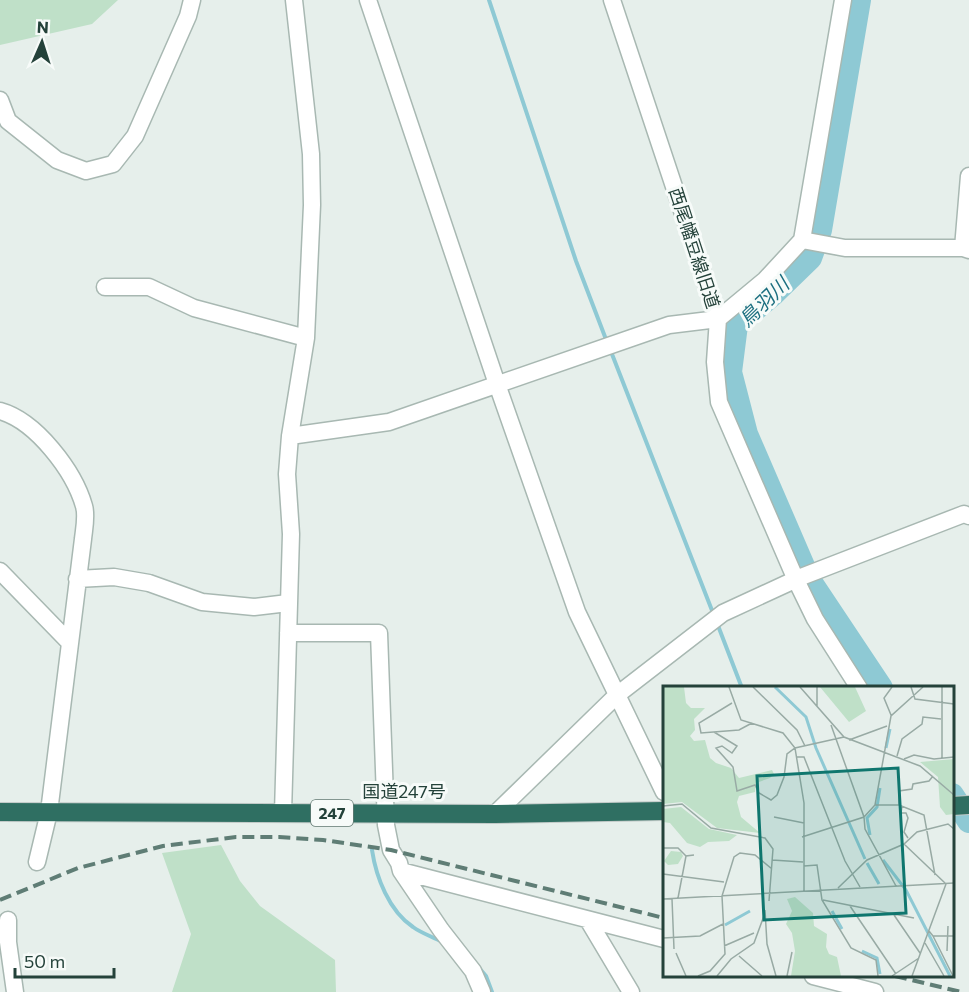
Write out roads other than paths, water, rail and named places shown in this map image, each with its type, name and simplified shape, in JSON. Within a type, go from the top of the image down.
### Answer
[{"type":"highway","points":[[954,806],[969,805]]},
{"type":"highway","name":"国道247号","points":[[0,812],[495,814],[663,811]]},
{"type":"street","points":[[0,100],[8,121],[57,160],[86,171],[113,164],[135,136],[188,16],[192,0]]},
{"type":"street","points":[[283,813],[291,534],[287,474],[290,436],[306,338],[312,205],[311,154],[294,0]]},
{"type":"street","points":[[368,0],[496,384],[577,612],[663,790]]},
{"type":"street","name":"西尾幡豆線旧道","points":[[612,0],[718,319],[715,362],[719,402],[803,577],[815,618],[858,686]]},
{"type":"street","points":[[290,436],[389,422],[669,326],[718,319],[765,280],[802,240],[843,0]]},
{"type":"street","points":[[802,240],[845,248],[966,249],[969,176]]},
{"type":"street","points":[[105,287],[149,287],[194,308],[306,338]]},
{"type":"street","points":[[0,411],[7,412],[35,431],[70,472],[85,508],[84,539],[77,579],[50,812],[37,862]]},
{"type":"street","points":[[495,814],[617,695],[723,613],[803,577],[964,514],[969,516]]},
{"type":"street","points":[[0,571],[70,643]]},
{"type":"street","points":[[77,579],[114,577],[149,583],[202,602],[254,607],[288,603]]},
{"type":"street","points":[[288,633],[379,633],[386,825],[391,850],[401,871],[441,930],[473,971],[482,992]]},
{"type":"street","points":[[401,871],[663,939]]},
{"type":"street","points":[[8,920],[8,942],[15,992]]},
{"type":"street","points":[[588,920],[631,992]]},
{"type":"street","points":[[0,960],[8,942]]},
{"type":"street","points":[[820,977],[875,992]]},
{"type":"waterway","points":[[489,0],[576,261],[607,342]]},
{"type":"waterway","name":"鳥羽川","points":[[859,0],[820,230],[810,258],[736,325],[730,372],[746,434],[809,580],[880,686]]},
{"type":"waterway","points":[[610,349],[713,613]]},
{"type":"waterway","points":[[717,623],[741,686]]},
{"type":"waterway","name":"鳥羽川","points":[[954,798],[969,821]]},
{"type":"waterway","points":[[372,850],[380,882],[397,912],[416,929],[442,942]]},
{"type":"waterway","points":[[480,969],[486,976],[492,992]]},
{"type":"railway","points":[[0,900],[78,868],[163,846],[236,837],[279,837],[323,840],[391,850],[663,918]]},
{"type":"railway","points":[[899,977],[961,992]]}]
